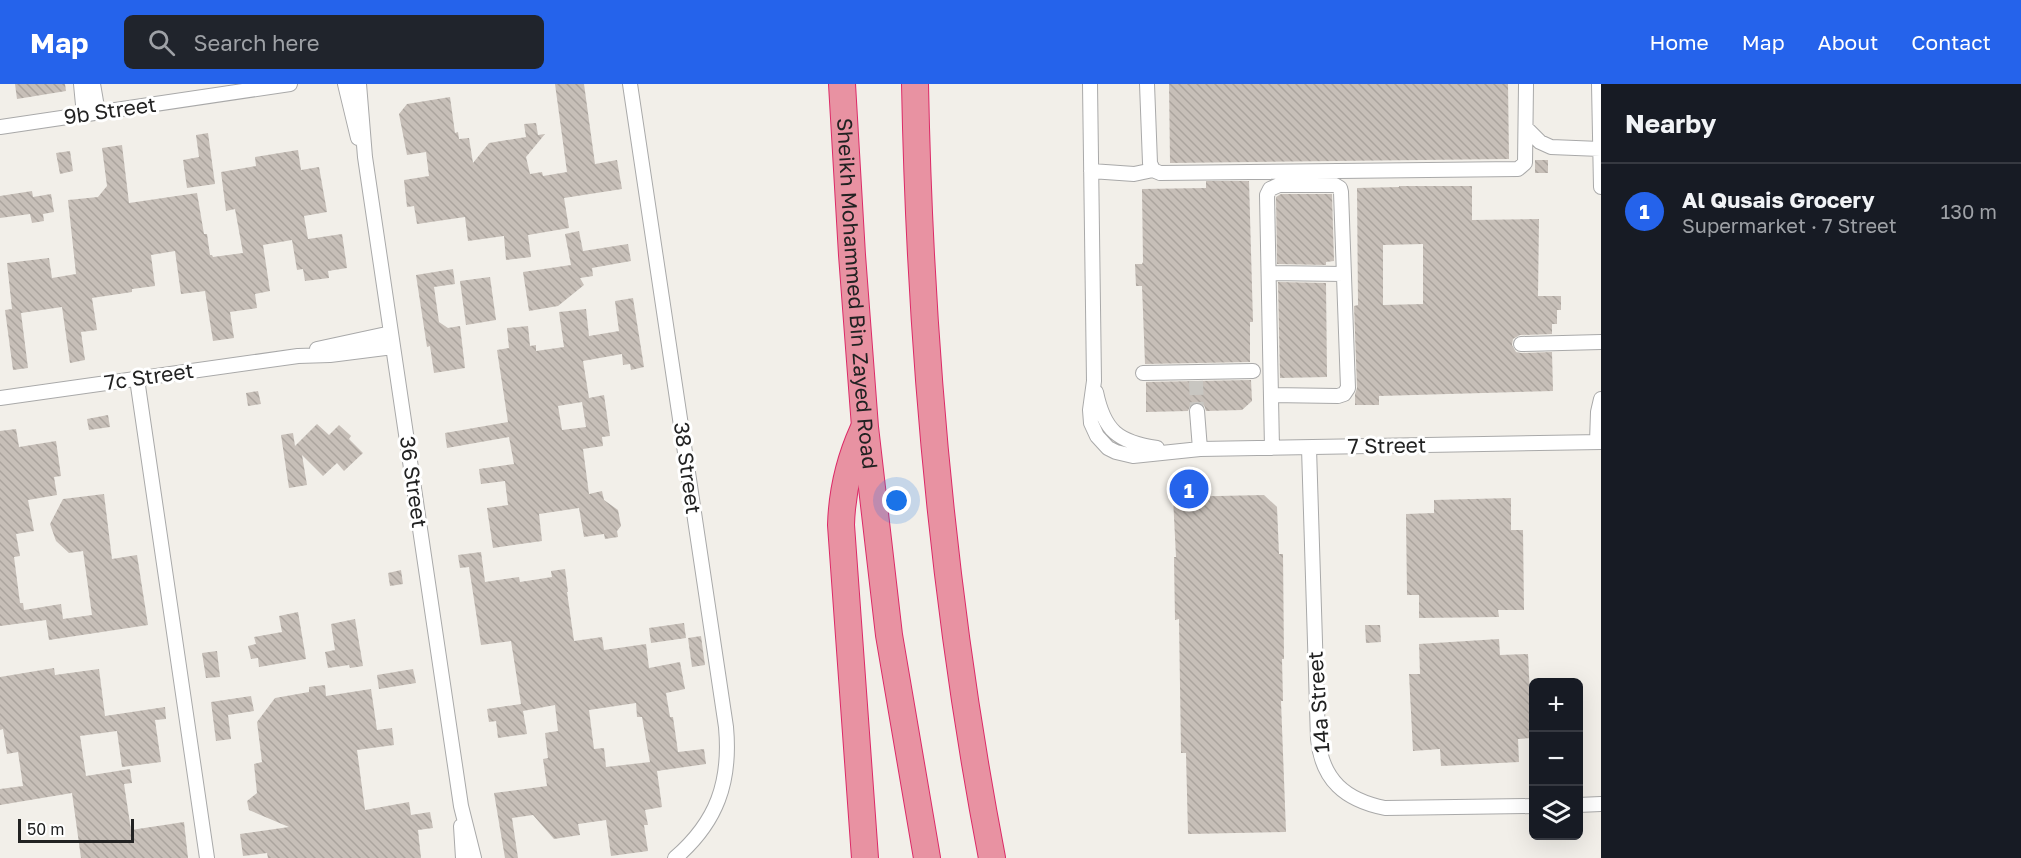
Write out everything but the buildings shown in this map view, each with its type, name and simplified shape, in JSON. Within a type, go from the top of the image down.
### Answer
[{"type":"highway","name":"Sheikh Mohammed Bin Zayed Road","points":[[842,84],[865,427],[889,635],[927,858]]},
{"type":"highway","points":[[915,84],[921,267],[937,483],[964,698],[992,858]]},
{"type":"highway","points":[[865,427],[846,475],[841,525],[866,858]]},
{"type":"street","points":[[81,84],[84,115]]},
{"type":"street","points":[[93,84],[98,113]]},
{"type":"street","name":"9b Street","points":[[0,127],[290,84]]},
{"type":"street","name":"36 Street","points":[[345,84],[365,157]]},
{"type":"street","name":"36 Street","points":[[359,84],[365,157],[461,806],[474,858]]},
{"type":"street","name":"38 Street","points":[[630,84],[728,752],[726,777],[718,801],[707,823],[675,858]]},
{"type":"street","name":"7 Street","points":[[1090,84],[1094,381],[1097,401],[1115,434],[1136,445],[1172,451],[1599,442]]},
{"type":"street","points":[[1147,84],[1150,163],[1153,170]]},
{"type":"street","points":[[1091,171],[1134,174],[1153,170],[1160,173],[1518,169],[1526,163],[1526,85]]},
{"type":"street","points":[[1600,89],[1601,187]]},
{"type":"street","points":[[1526,128],[1540,142],[1551,147],[1600,149]]},
{"type":"street","points":[[1271,395],[1338,396],[1347,391],[1340,188],[1335,185],[1279,185],[1270,189],[1267,195],[1272,448]]},
{"type":"street","points":[[1269,273],[1344,274]]},
{"type":"street","name":"7c Street","points":[[298,356],[328,346],[391,333]]},
{"type":"street","points":[[1521,344],[1601,342]]},
{"type":"street","name":"7c Street","points":[[0,398],[298,356],[330,355],[393,347]]},
{"type":"street","points":[[1143,373],[1196,376],[1253,371]]},
{"type":"street","points":[[137,379],[207,858]]},
{"type":"street","points":[[1599,442],[1598,411],[1601,399]]},
{"type":"street","points":[[1197,411],[1200,449]]},
{"type":"street","name":"14a Street","points":[[1310,447],[1317,739],[1326,770],[1344,792],[1364,802],[1385,808],[1529,806]]},
{"type":"street","points":[[1583,805],[1601,804]]},
{"type":"street","name":"36 Street","points":[[461,806],[463,858]]},
{"type":"tunnel","points":[[1196,381],[1197,411]]},
{"type":"place","name":"Al Qusais Grocery","points":[[1189,489]]}]
